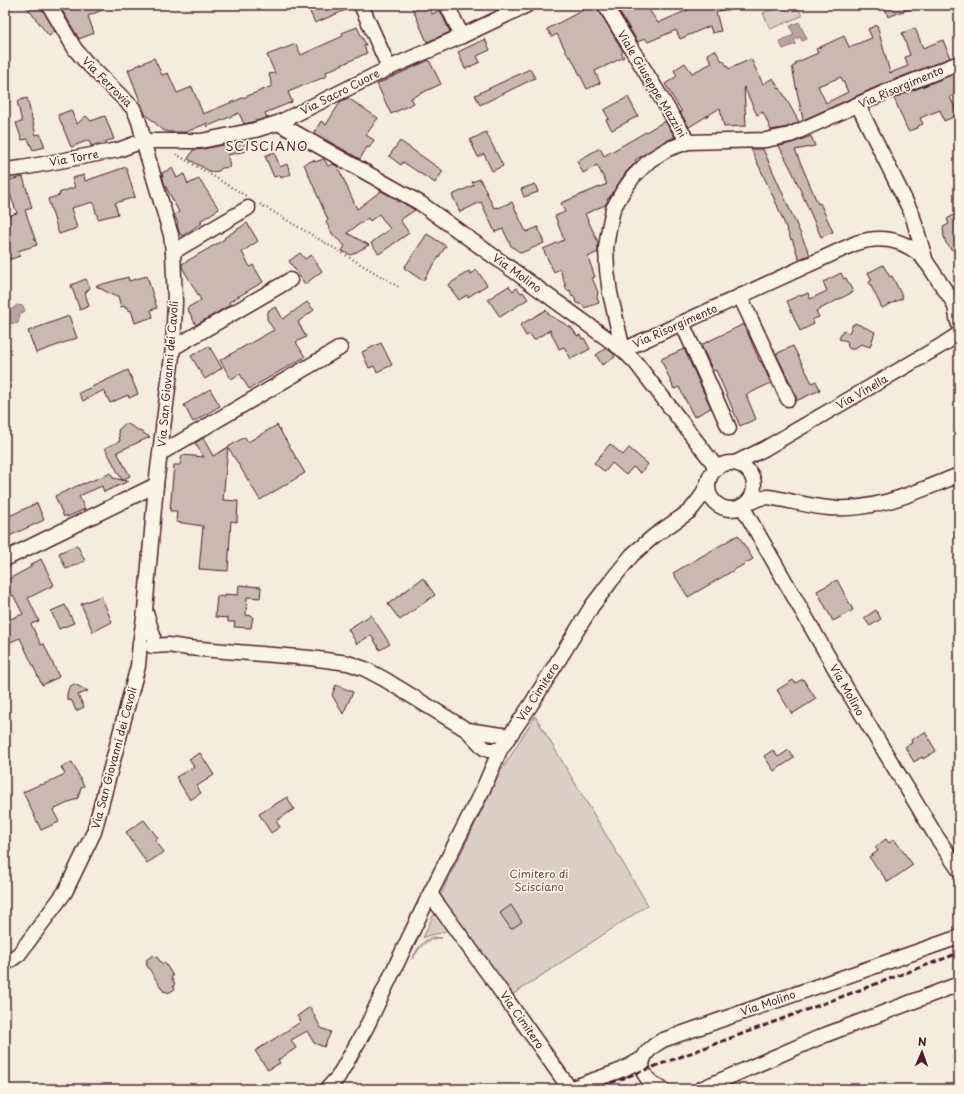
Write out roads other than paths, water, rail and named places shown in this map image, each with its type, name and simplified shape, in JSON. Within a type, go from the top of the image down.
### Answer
[{"type":"street","name":"Via Ferrovia","points":[[48,5],[85,61],[133,108],[142,129],[143,141]]},
{"type":"street","points":[[361,5],[389,68]]},
{"type":"street","points":[[447,5],[462,36]]},
{"type":"street","name":"Via Sacro Cuore","points":[[143,141],[201,141],[255,130],[278,123],[389,68],[462,36],[527,5]]},
{"type":"street","name":"Viale Giuseppe Mazzini","points":[[605,5],[688,142]]},
{"type":"street","name":"Via Risorgimento","points":[[959,63],[790,135],[771,140],[688,142],[668,149],[650,160],[633,177],[622,193],[613,209],[608,228],[606,248],[610,293],[623,350],[856,244],[869,239],[882,238],[908,247],[919,254],[956,305],[959,325]]},
{"type":"street","points":[[858,105],[912,214],[926,262]]},
{"type":"street","name":"Via Molino","points":[[278,123],[420,203],[623,350],[636,362],[717,468]]},
{"type":"street","name":"Via Torre","points":[[5,170],[118,150],[143,141]]},
{"type":"street","name":"Via San Giovanni dei Cavoli","points":[[5,964],[19,954],[65,892],[94,832],[138,666],[148,641],[145,611],[156,486],[173,348],[176,302],[174,252],[171,235],[143,141]]},
{"type":"street","points":[[174,252],[252,203]]},
{"type":"street","points":[[173,348],[290,280]]},
{"type":"street","points":[[740,296],[788,399]]},
{"type":"street","points":[[682,323],[729,428]]},
{"type":"street","name":"Via Vinella","points":[[735,463],[764,449],[959,334]]},
{"type":"street","points":[[161,453],[340,348]]},
{"type":"street","points":[[754,483],[759,457],[764,449]]},
{"type":"street","points":[[682,517],[697,503],[708,484],[710,476],[717,468],[728,463],[742,465],[753,476],[754,491],[751,498],[744,505]]},
{"type":"street","points":[[682,517],[698,511],[724,508],[731,509],[760,498],[768,497],[834,508],[852,508],[875,505],[897,499],[959,475]]},
{"type":"street","points":[[754,483],[767,487],[803,504]]},
{"type":"street","points":[[708,484],[712,498],[717,504],[724,508]]},
{"type":"street","points":[[5,559],[156,486]]},
{"type":"street","name":"Via Molino","points":[[744,505],[849,693],[936,836],[959,870]]},
{"type":"street","name":"Via Cimitero","points":[[327,1089],[338,1077],[366,1028],[430,894],[486,782],[500,750],[534,700],[592,606],[632,554],[654,536],[682,517]]},
{"type":"street","points":[[148,641],[189,648],[310,658],[348,663],[365,669],[384,679],[467,730],[484,748],[489,750],[500,750]]},
{"type":"street","points":[[467,730],[509,736]]},
{"type":"street","points":[[477,741],[484,761],[486,782]]},
{"type":"street","name":"Via Cimitero","points":[[430,894],[570,1089]]},
{"type":"street","name":"Via Molino","points":[[570,1089],[622,1070],[642,1059],[647,1051],[663,1040],[959,936]]},
{"type":"street","points":[[701,1089],[825,1035],[959,984]]},
{"type":"street","points":[[642,1059],[644,1072],[648,1079],[662,1089]]},
{"type":"railway","points":[[594,1089],[959,953]]},
{"type":"district","name":"SCISCIANO","points":[[267,146]]},
{"type":"park label","name":"Cimitero di Scisciano","points":[[539,880]]}]
